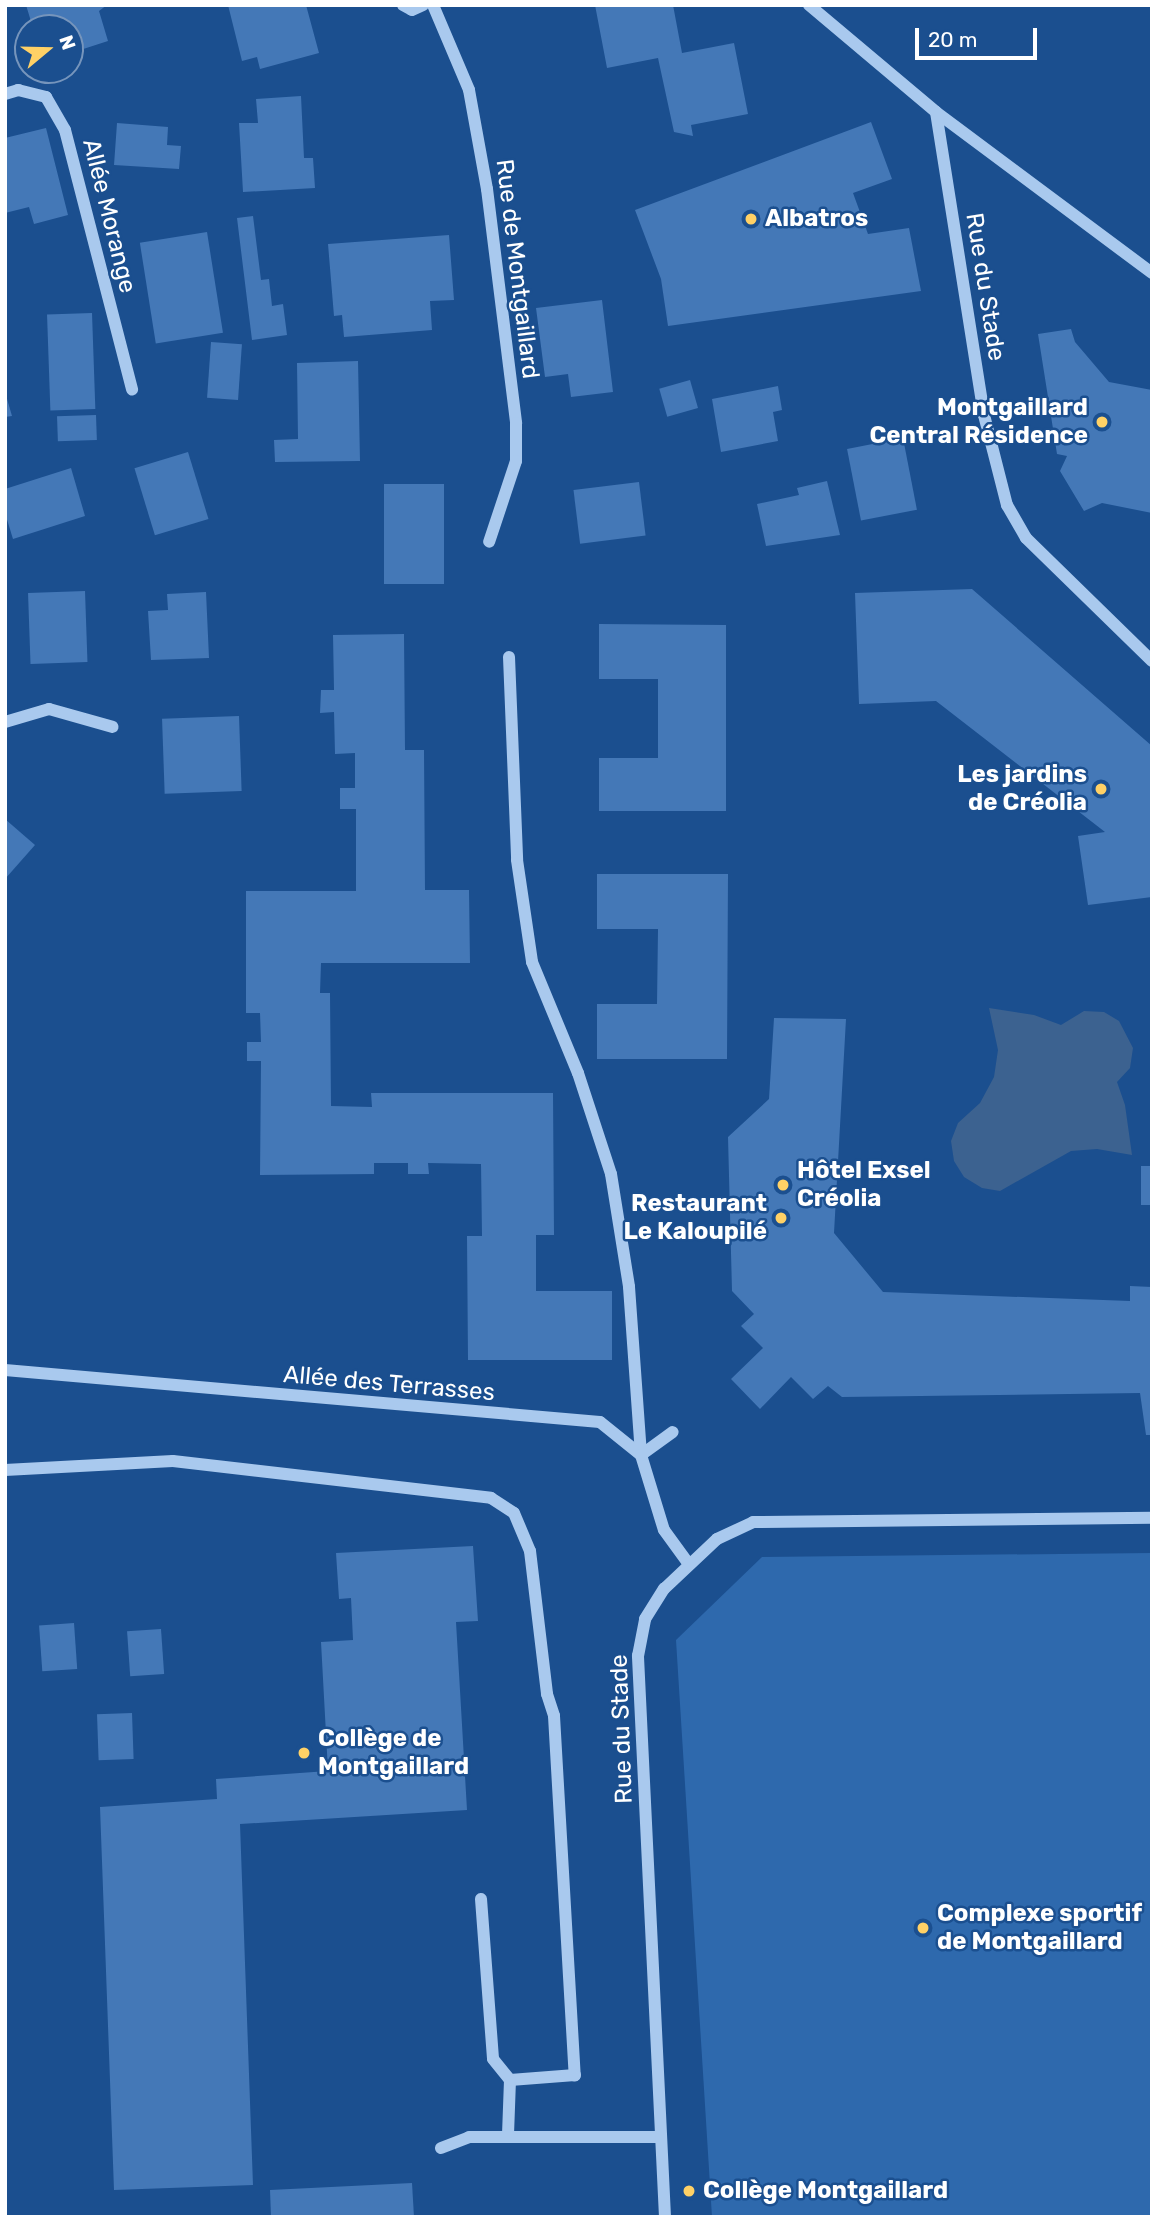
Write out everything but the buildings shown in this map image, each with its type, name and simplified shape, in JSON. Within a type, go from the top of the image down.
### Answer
[{"type":"street","points":[[402,5],[412,10],[423,5]]},
{"type":"street","name":"Rue de Montgaillard","points":[[433,5],[469,90],[487,189],[516,424],[516,461],[489,542]]},
{"type":"street","points":[[809,5],[936,112],[1152,273]]},
{"type":"street","name":"Allée Morange","points":[[5,94],[18,90],[46,97],[65,130],[132,390]]},
{"type":"street","name":"Rue du Stade","points":[[936,112],[984,415],[1007,505],[1026,538],[1152,661]]},
{"type":"street","points":[[509,657],[517,860],[532,962],[578,1073],[611,1174],[629,1287],[641,1455],[664,1530],[687,1562]]},
{"type":"street","points":[[5,722],[49,709],[113,727]]},
{"type":"street","name":"Allée des Terrasses","points":[[5,1370],[600,1422],[641,1455]]},
{"type":"street","points":[[641,1455],[673,1432]]},
{"type":"street","points":[[5,1470],[173,1461],[491,1498],[514,1513],[530,1551],[547,1694],[554,1716],[575,2075],[510,2080]]},
{"type":"street","name":"Rue du Stade","points":[[665,2217],[638,1656],[645,1619],[687,1562],[717,1539],[754,1522],[788,1519],[1152,1518]]},
{"type":"street","points":[[481,1899],[493,2059],[510,2080],[508,2135]]},
{"type":"street","points":[[441,2148],[469,2137],[508,2135],[661,2137]]},
{"type":"shaded area","points":[[989,1008],[1034,1015],[1061,1025],[1084,1011],[1104,1012],[1119,1021],[1133,1048],[1130,1068],[1117,1082],[1125,1105],[1132,1155],[1097,1149],[1071,1151],[1000,1191],[982,1188],[964,1177],[954,1161],[951,1141],[958,1123],[980,1103],[994,1077],[998,1050]]},
{"type":"shaded area","name":"Complexe sportif de Montgaillard","points":[[1152,1553],[1152,2217],[712,2217],[676,1640],[762,1557]]},
{"type":"place","name":"Albatros","points":[[751,219]]},
{"type":"place","name":"Montgaillard Central Résidence","points":[[1102,422]]},
{"type":"place","name":"Les jardins de Créolia","points":[[1101,789]]},
{"type":"place","name":"Hôtel Exsel Créolia","points":[[783,1185]]},
{"type":"place","name":"Restaurant Le Kaloupilé","points":[[781,1218]]},
{"type":"place","name":"Collège de Montgaillard","points":[[304,1753]]},
{"type":"place","name":"Complexe sportif de Montgaillard","points":[[923,1928]]},
{"type":"place","name":"Collège Montgaillard","points":[[689,2191]]}]
